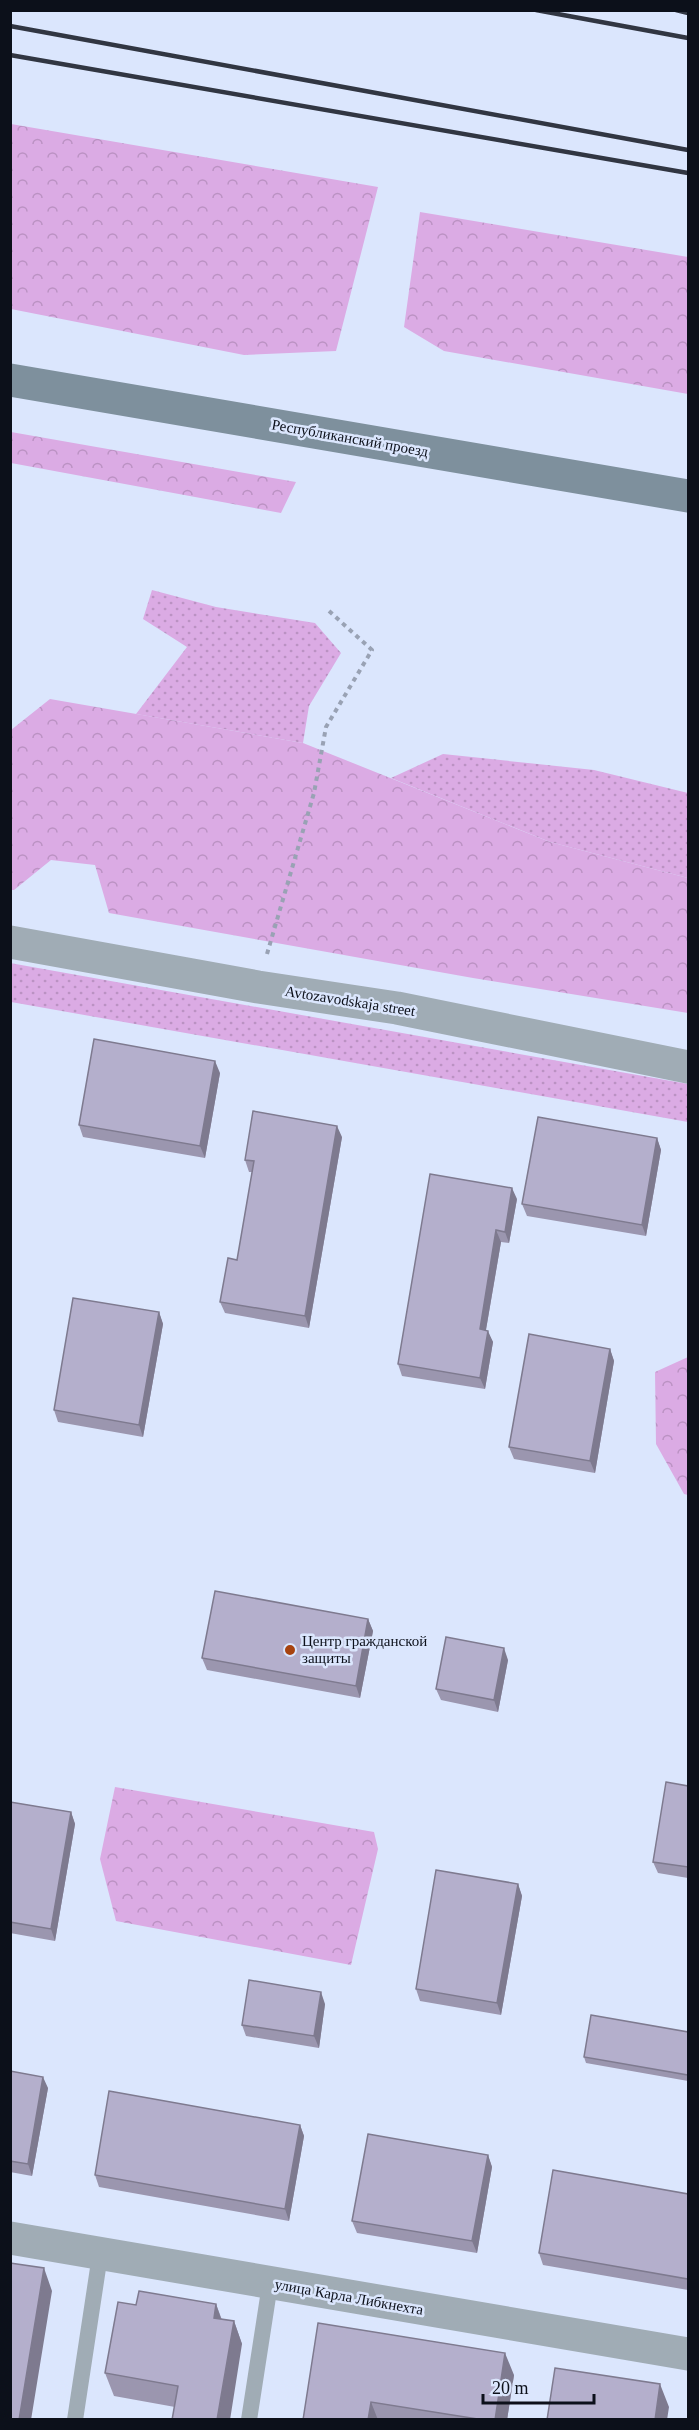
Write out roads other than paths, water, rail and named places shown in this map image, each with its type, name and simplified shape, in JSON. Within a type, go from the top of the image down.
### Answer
[{"type":"main road","name":"Республиканский проезд","points":[[10,380],[688,496]]},
{"type":"street","name":"Avtozavodskaja street","points":[[10,942],[258,987],[397,1008],[688,1067]]},
{"type":"street","name":"улица Карла Либкнехта","points":[[10,2238],[688,2355]]},
{"type":"lane","points":[[75,2420],[100,2255]]},
{"type":"lane","points":[[249,2420],[270,2284]]},
{"type":"railway","points":[[536,10],[688,38]]},
{"type":"railway","points":[[676,10],[688,13]]},
{"type":"railway","points":[[10,26],[688,150]]},
{"type":"railway","points":[[10,55],[688,173]]},
{"type":"place","name":"Центр гражданской защиты","points":[[290,1650]]}]
